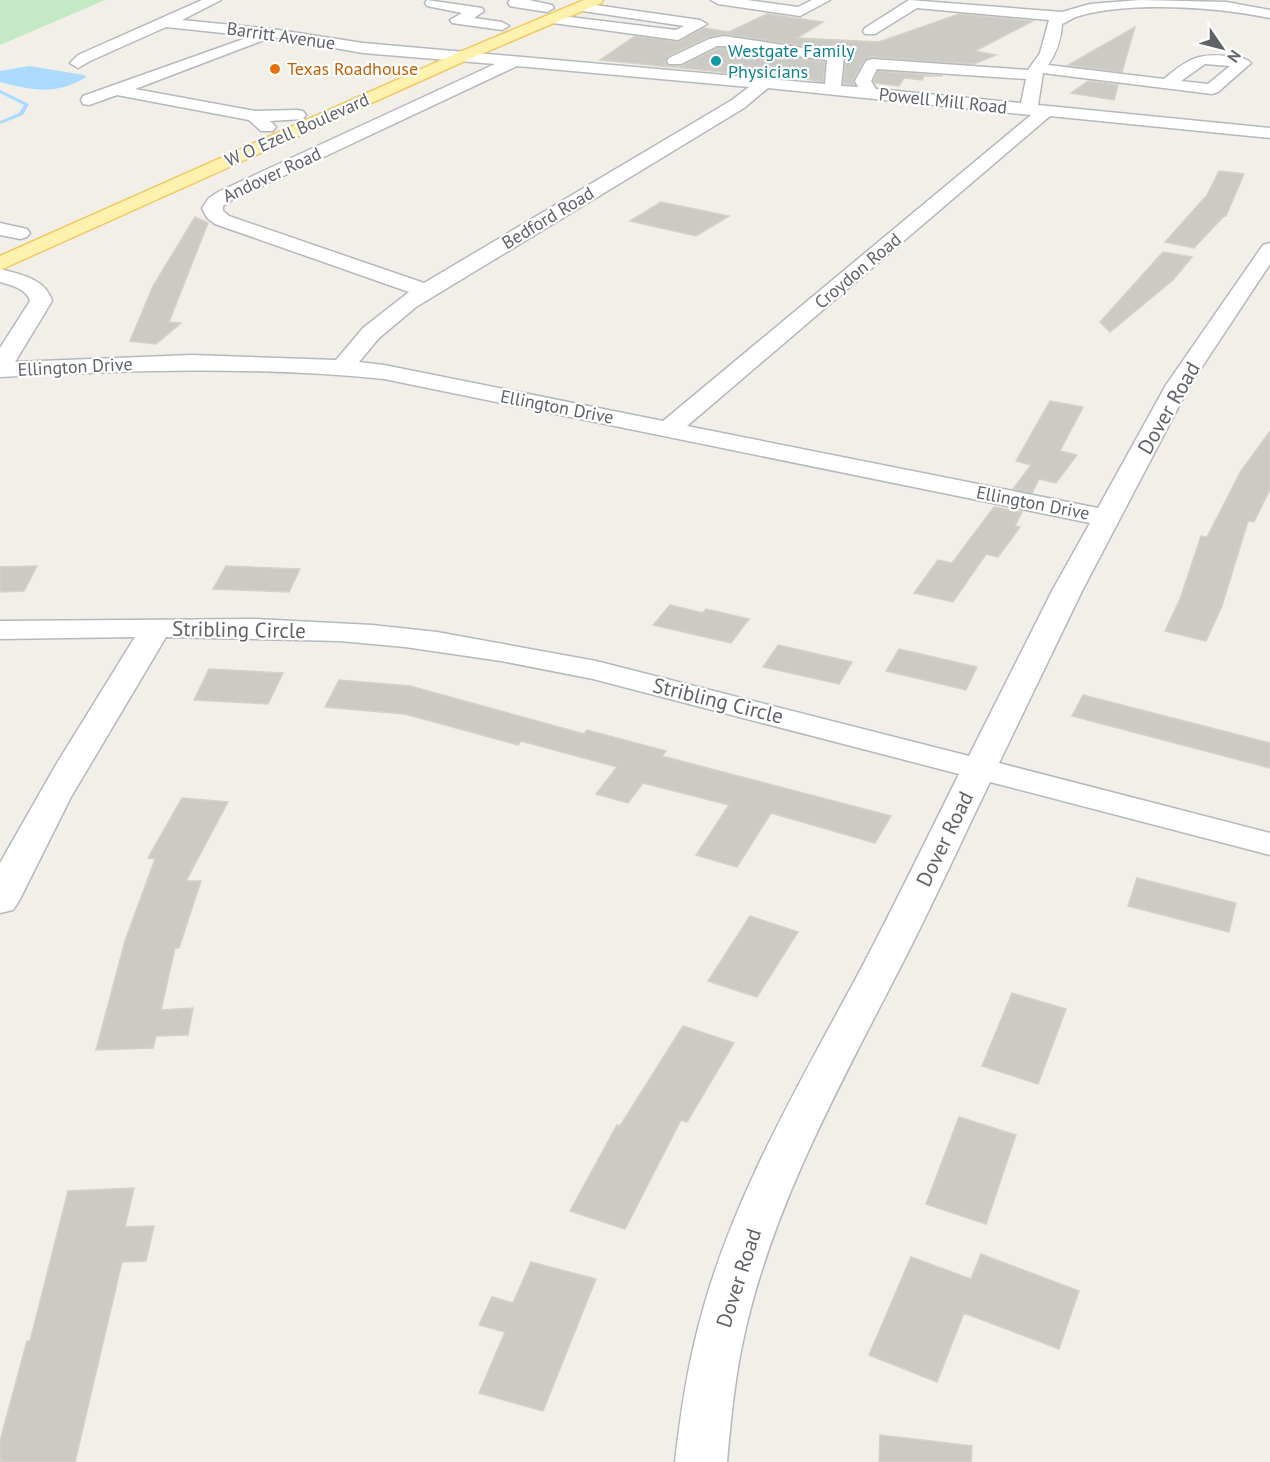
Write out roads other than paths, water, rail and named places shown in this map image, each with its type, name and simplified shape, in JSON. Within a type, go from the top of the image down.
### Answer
[{"type":"main road","name":"W O Ezell Boulevard","points":[[150,178],[261,122],[297,115],[502,26],[550,13],[582,8]]},
{"type":"main road","name":"W O Ezell Boulevard","points":[[0,264],[460,57],[529,30],[550,13]]},
{"type":"main road","points":[[0,242],[18,230]]},
{"type":"street","points":[[78,63],[84,58],[214,0]]},
{"type":"street","points":[[522,0],[515,3],[550,13]]},
{"type":"street","points":[[718,0],[800,12],[823,0]]},
{"type":"street","points":[[1256,0],[1270,1]]},
{"type":"street","points":[[432,3],[477,11],[457,20],[502,26]]},
{"type":"street","points":[[870,31],[914,3],[1065,17]]},
{"type":"street","points":[[1038,110],[1035,79],[1054,36],[1055,22],[1065,17],[1100,6],[1143,3],[1223,6],[1270,14]]},
{"type":"street","points":[[582,8],[610,12],[700,24],[678,36],[582,8]]},
{"type":"street","points":[[941,18],[957,8]]},
{"type":"street","name":"Barritt Avenue","points":[[162,22],[272,33],[363,48],[436,54]]},
{"type":"street","points":[[529,30],[589,39],[617,39]]},
{"type":"street","points":[[89,100],[272,33]]},
{"type":"street","points":[[650,73],[714,42],[724,41],[836,57],[832,90]]},
{"type":"street","name":"Powell Mill Road","points":[[436,54],[515,62],[583,58],[650,73],[1270,133]]},
{"type":"street","name":"Andover Road","points":[[427,291],[222,220],[214,214],[212,208],[225,196],[515,62]]},
{"type":"street","points":[[870,94],[863,81],[872,64],[1035,79],[1167,84]]},
{"type":"street","points":[[925,99],[930,84],[1004,90],[1035,79]]},
{"type":"street","name":"Bedford Road","points":[[343,367],[371,333],[408,302],[738,104],[764,83]]},
{"type":"street","points":[[115,90],[261,122]]},
{"type":"street","name":"Croydon Road","points":[[668,429],[1038,110]]},
{"type":"street","name":"Dover Road","points":[[702,1462],[707,1402],[721,1331],[741,1266],[764,1207],[820,1081],[883,964],[1067,591],[1178,385],[1270,249]]},
{"type":"street","points":[[0,274],[33,288],[41,296],[41,301],[0,369]]},
{"type":"street","name":"Ellington Drive","points":[[0,369],[198,363],[343,367],[397,374],[1107,518]]},
{"type":"street","name":"Stribling Circle","points":[[0,630],[253,628],[341,632],[427,640],[512,652],[596,670],[1270,844]]},
{"type":"street","name":"Stribling Circle","points":[[0,901],[16,864],[46,810],[155,629]]},
{"type":"water","points":[[29,66],[86,77],[64,87],[43,90],[0,82],[0,71]]},
{"type":"waterway","points":[[0,91],[27,104],[21,114],[0,123]]},
{"type":"place","name":"Westgate Family Physicians","points":[[716,61]]},
{"type":"place","name":"Texas Roadhouse","points":[[275,69]]}]
